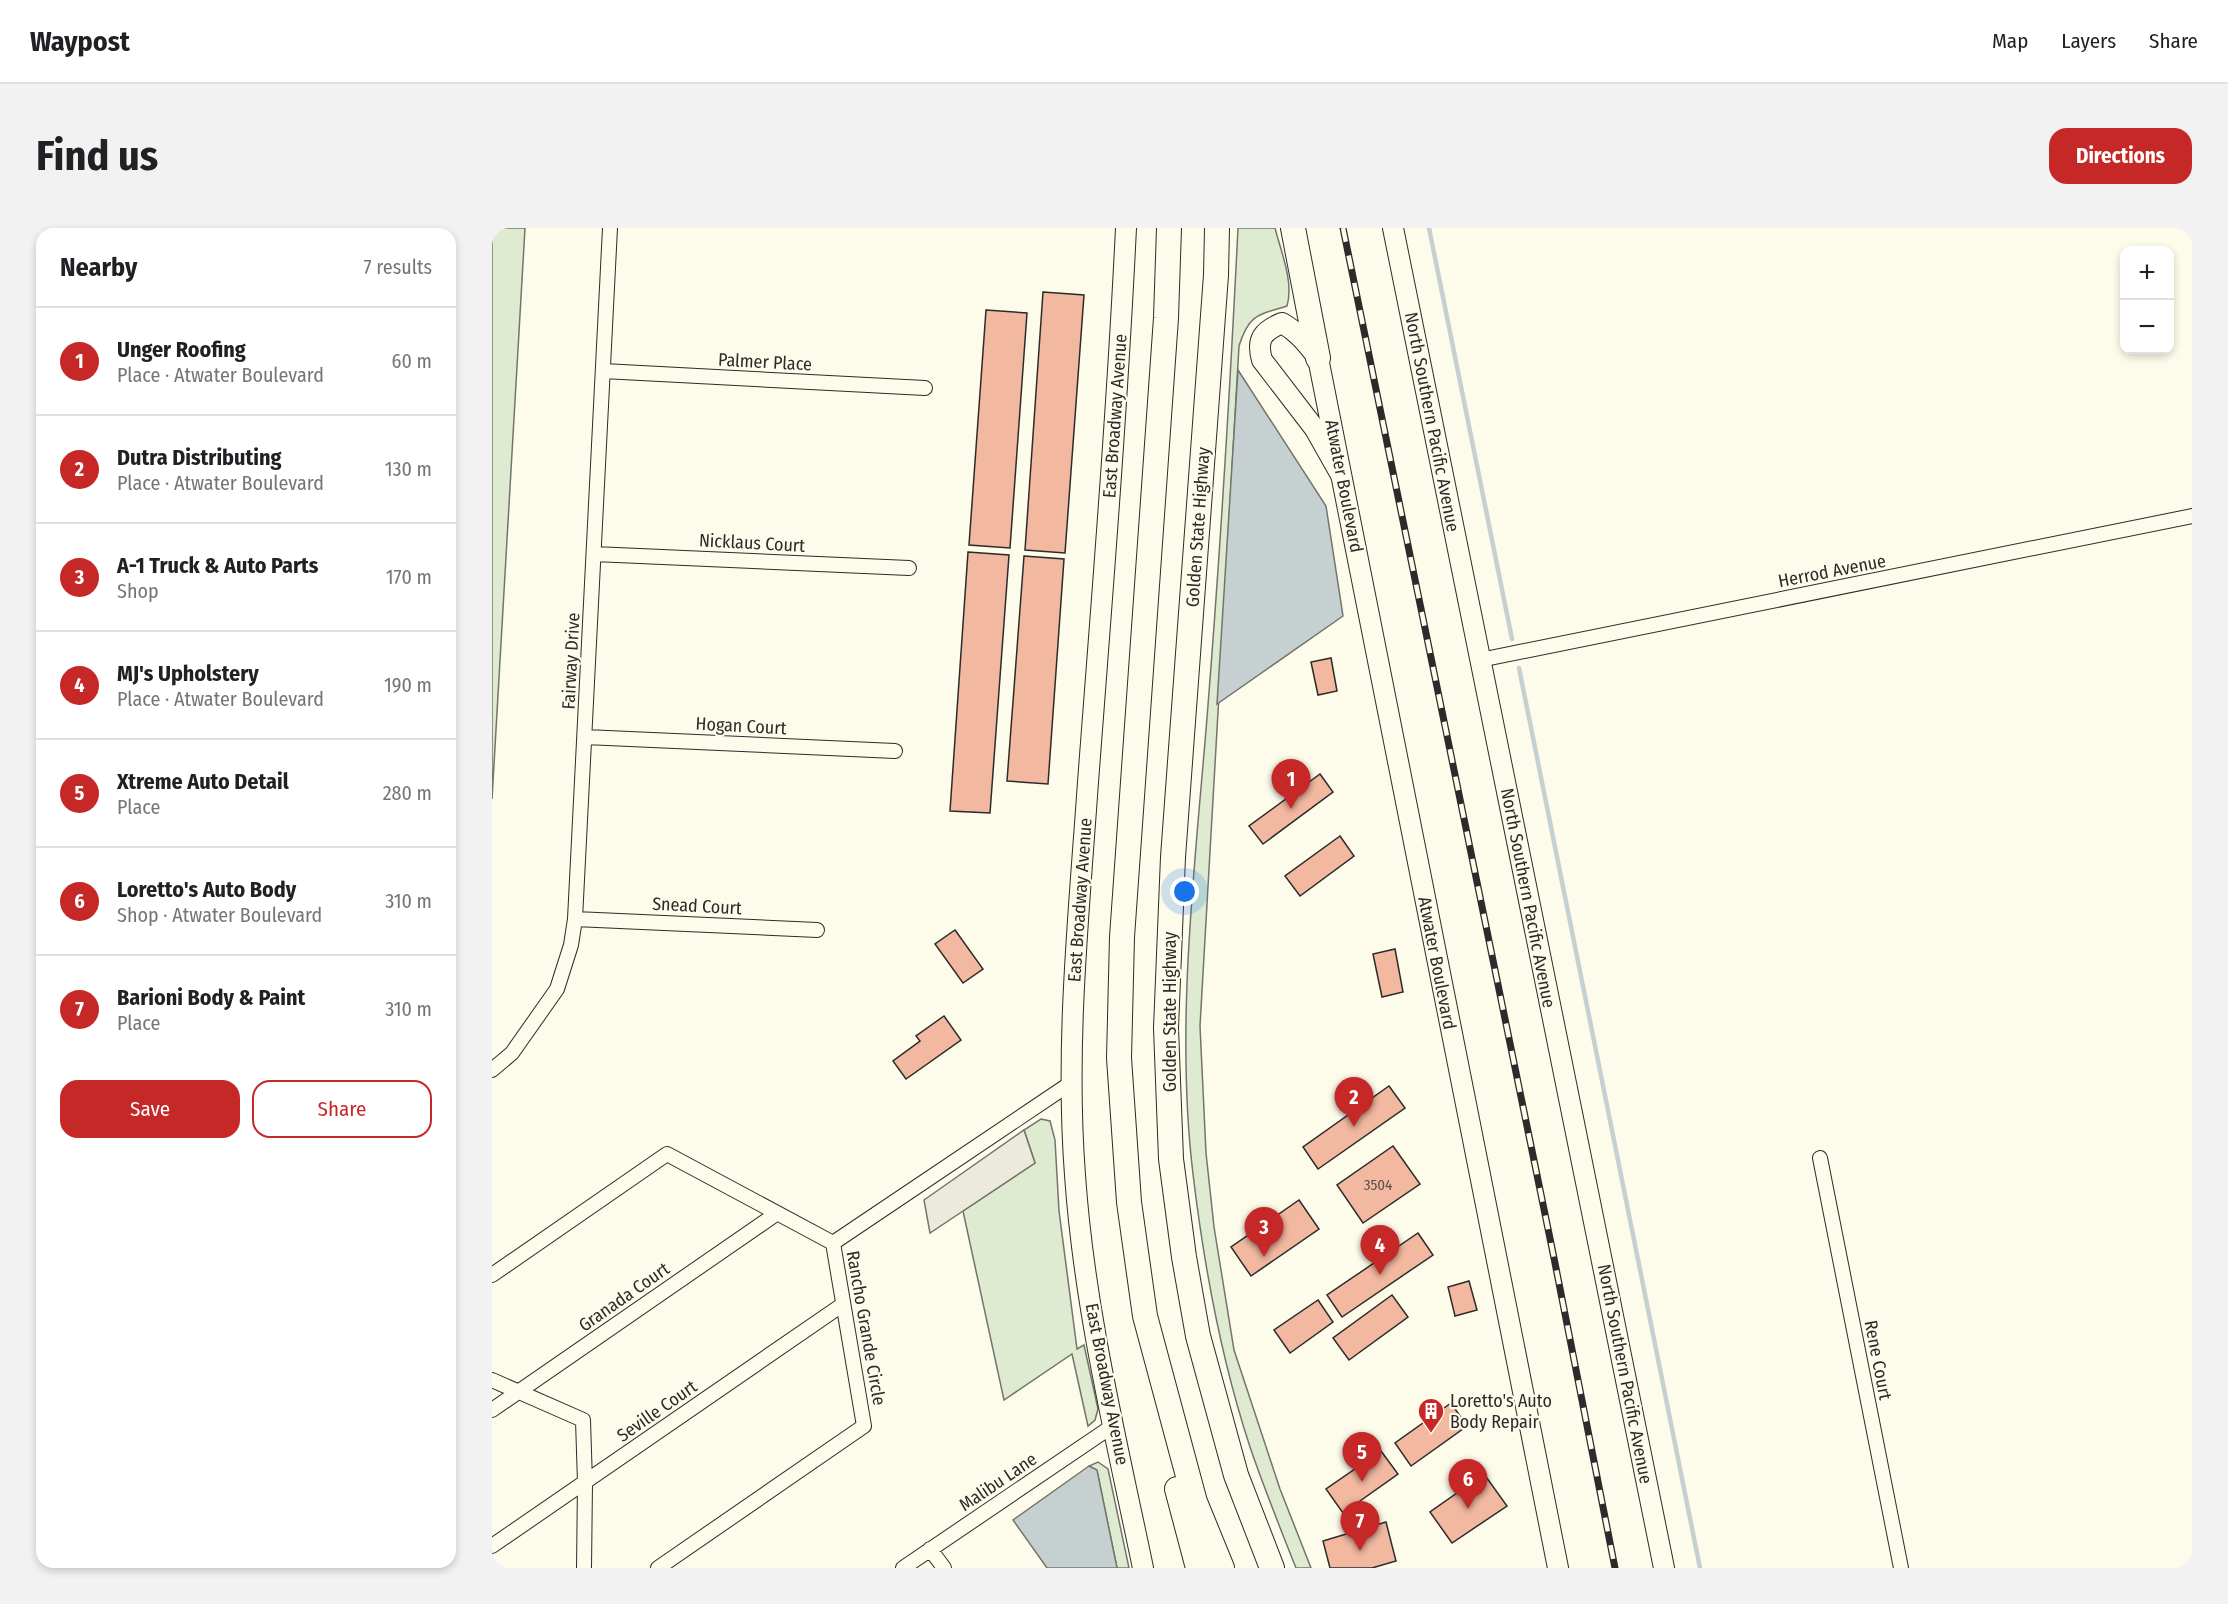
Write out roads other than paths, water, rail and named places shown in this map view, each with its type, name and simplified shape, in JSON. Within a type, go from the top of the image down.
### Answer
[{"type":"highway","points":[[1169,228],[1166,318],[1122,937],[1119,1058],[1129,1202],[1145,1316],[1171,1467],[1198,1568]]},
{"type":"highway","name":"Golden State Highway","points":[[1217,228],[1214,299],[1173,857],[1166,1028],[1170,1135],[1184,1257],[1198,1336],[1236,1475],[1272,1568]]},
{"type":"highway","points":[[1293,228],[1318,358]]},
{"type":"highway","points":[[1145,1316],[1195,1502],[1221,1568]]},
{"type":"main road","name":"East Broadway Avenue","points":[[1126,228],[1120,351],[1077,938],[1071,1083],[1080,1232],[1095,1330],[1143,1568]]},
{"type":"main road","name":"North Southern Pacific Avenue","points":[[1393,228],[1664,1568]]},
{"type":"main road","points":[[1318,358],[1301,336],[1282,323],[1269,328],[1258,348],[1262,360],[1316,429],[1341,475]]},
{"type":"main road","name":"Atwater Boulevard","points":[[1318,358],[1558,1568]]},
{"type":"street","name":"Fairway Drive","points":[[492,1071],[512,1053],[557,989],[571,945],[575,918],[610,228]]},
{"type":"street","name":"Palmer Place","points":[[603,371],[925,388]]},
{"type":"street","name":"Herrod Avenue","points":[[1480,660],[2192,516]]},
{"type":"street","name":"Nicklaus Court","points":[[594,554],[909,568]]},
{"type":"street","name":"Hogan Court","points":[[585,737],[895,751]]},
{"type":"street","name":"Snead Court","points":[[575,918],[817,930]]},
{"type":"street","points":[[833,1243],[1071,1083]]},
{"type":"street","name":"Rancho Grande Circle","points":[[492,1275],[667,1154],[833,1243],[864,1426],[658,1568]]},
{"type":"street","name":"Rene Court","points":[[1820,1158],[1901,1568]]},
{"type":"street","name":"Granada Court","points":[[492,1410],[776,1214]]},
{"type":"street","name":"Seville Court","points":[[492,1546],[842,1305]]},
{"type":"street","points":[[492,1380],[583,1420],[584,1568]]},
{"type":"street","name":"Malibu Lane","points":[[903,1568],[1114,1425]]},
{"type":"street","points":[[930,1549],[944,1568]]},
{"type":"waterway","points":[[1429,228],[1512,639]]},
{"type":"waterway","points":[[1519,668],[1700,1568]]},
{"type":"railway","points":[[1343,228],[1554,1258],[1615,1568]]},
{"type":"place","name":"Unger Roofing","points":[[1291,809]]},
{"type":"place","name":"Dutra Distributing","points":[[1354,1127]]},
{"type":"place","name":"A-1 Truck & Auto Parts","points":[[1264,1257]]},
{"type":"place","name":"MJ's Upholstery","points":[[1380,1275]]},
{"type":"place","name":"Loretto's Auto Body Repair","points":[[1431,1434]]},
{"type":"place","name":"Xtreme Auto Detail","points":[[1362,1482]]},
{"type":"place","name":"Loretto's Auto Body","points":[[1468,1509]]},
{"type":"place","name":"Barioni Body & Paint","points":[[1360,1551]]}]
